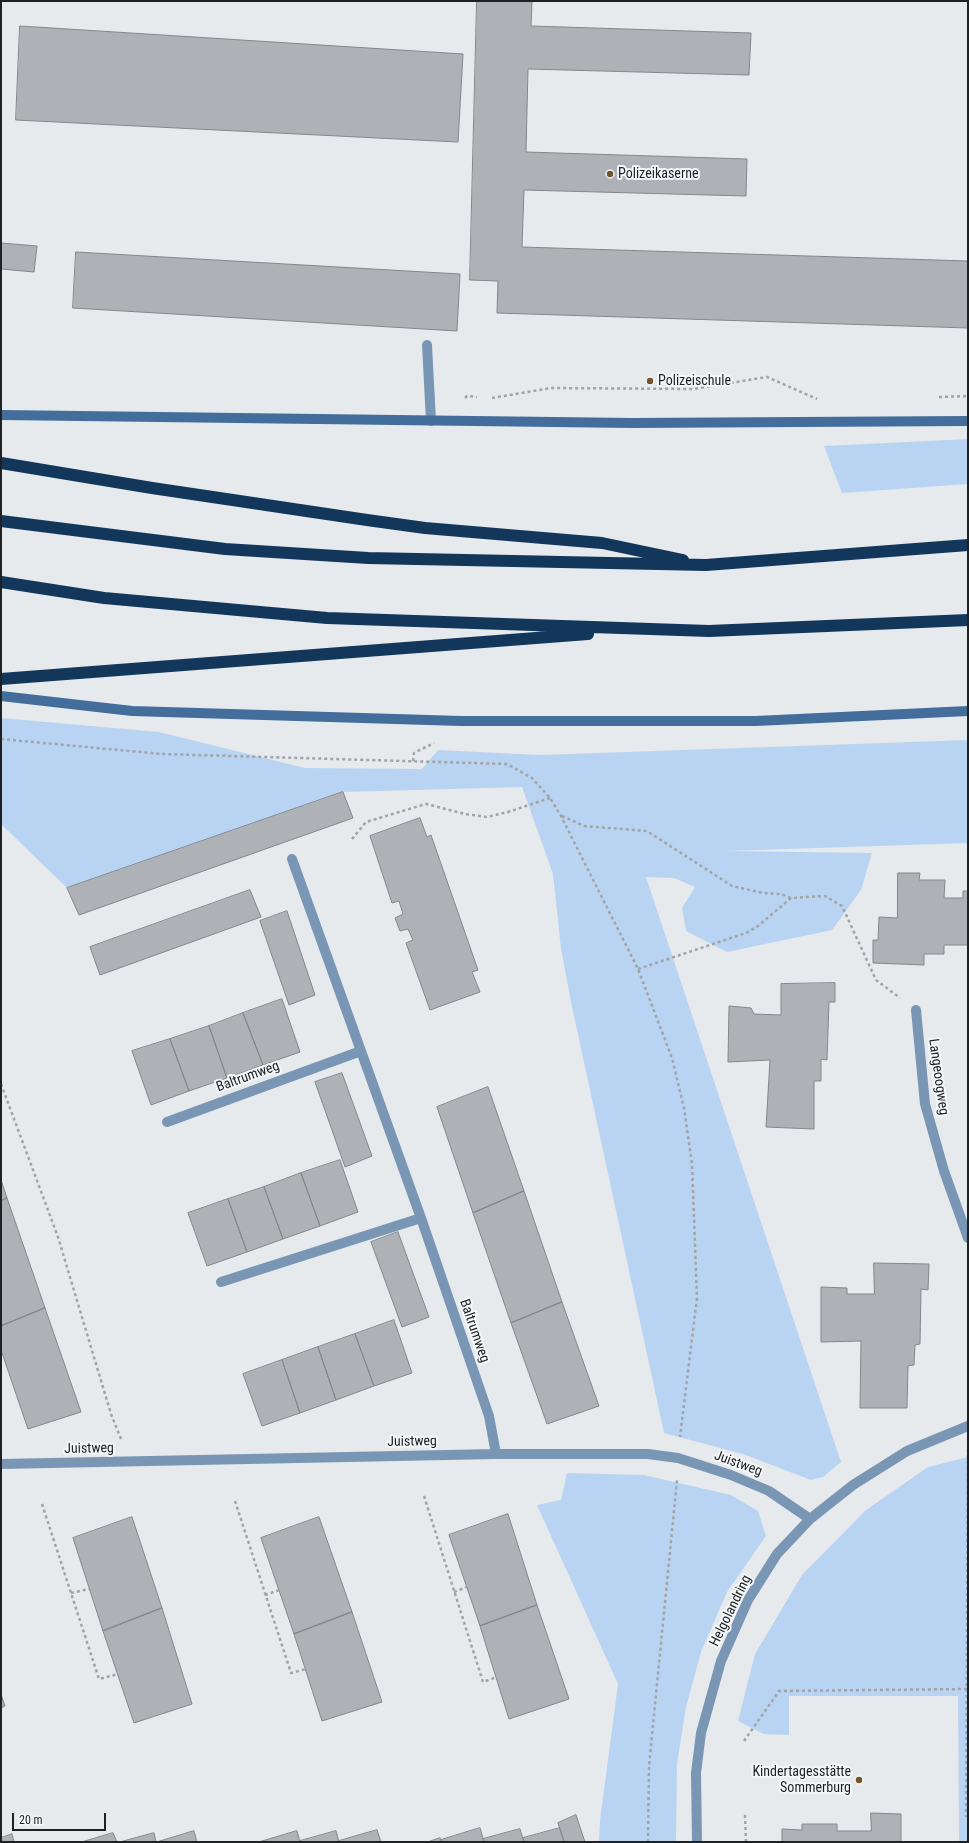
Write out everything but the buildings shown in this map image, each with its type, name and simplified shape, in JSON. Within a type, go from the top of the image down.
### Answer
[{"type":"highway","points":[[1,463],[152,488],[424,528],[602,543],[706,565]]},
{"type":"highway","points":[[1,521],[225,549],[368,558],[706,565],[968,545]]},
{"type":"highway","points":[[1,582],[104,598],[327,618],[709,631],[968,620]]},
{"type":"highway","points":[[1,679],[647,630]]},
{"type":"main road","points":[[1,415],[632,423],[968,422]]},
{"type":"main road","points":[[1,696],[132,711],[454,721],[756,721],[968,711]]},
{"type":"street","points":[[427,345],[432,421]]},
{"type":"street","name":"Baltrumweg","points":[[292,859],[362,1051],[489,1416],[496,1454]]},
{"type":"street","name":"Langeoogweg","points":[[916,1010],[925,1104],[944,1171],[968,1238]]},
{"type":"street","name":"Baltrumweg","points":[[167,1122],[362,1051]]},
{"type":"street","points":[[221,1282],[421,1218]]},
{"type":"street","name":"Helgolandring","points":[[697,1842],[696,1773],[701,1733],[721,1662],[748,1600],[777,1554],[810,1519],[853,1485],[907,1451],[968,1426]]},
{"type":"street","name":"Juistweg","points":[[1,1464],[496,1454],[648,1454],[678,1458],[731,1475],[769,1491],[810,1519]]},
{"type":"path","points":[[488,399],[551,388],[693,389],[767,377],[819,400]]},
{"type":"path","points":[[461,400],[467,396],[481,398]]},
{"type":"path","points":[[936,398],[968,396]]},
{"type":"path","points":[[1,739],[162,754],[507,764],[532,778],[550,798],[561,816],[638,969],[672,1058],[684,1108],[692,1164],[697,1298],[678,1458],[649,1766],[648,1842]]},
{"type":"path","points":[[352,839],[366,822],[426,804],[465,814],[487,817],[508,812],[550,798]]},
{"type":"path","points":[[561,816],[584,826],[648,831],[732,886],[763,893],[781,894],[792,898],[825,896],[842,906],[876,980],[916,1010]]},
{"type":"path","points":[[638,969],[746,933],[758,926],[792,898]]},
{"type":"path","points":[[1,1084],[58,1237],[111,1414],[130,1462]]},
{"type":"path","points":[[968,1446],[968,1820]]},
{"type":"path","points":[[424,1496],[483,1682],[497,1677]]},
{"type":"path","points":[[235,1501],[291,1673],[306,1669]]},
{"type":"path","points":[[42,1504],[99,1679],[118,1674]]},
{"type":"path","points":[[454,1592],[467,1587]]},
{"type":"path","points":[[71,1593],[89,1589]]},
{"type":"path","points":[[265,1595],[279,1590]]},
{"type":"path","points":[[744,1741],[779,1691],[967,1689]]},
{"type":"path","points":[[745,1815],[746,1842]]},
{"type":"shaded area","points":[[968,439],[968,484],[842,493],[824,446]]},
{"type":"shaded area","points":[[1,718],[159,732],[305,768],[422,769],[438,750],[541,755],[968,740],[968,843],[727,851],[872,853],[861,890],[832,930],[727,952],[686,931],[682,908],[695,887],[674,878],[646,877],[841,1462],[823,1477],[811,1480],[743,1454],[664,1433],[571,1002],[561,949],[553,874],[522,787],[343,792],[67,888],[1,824]]},
{"type":"shaded area","points":[[968,1457],[968,1842],[959,1842],[958,1696],[789,1696],[789,1735],[764,1734],[738,1721],[755,1654],[802,1575],[866,1510],[928,1467]]},
{"type":"shaded area","points":[[567,1473],[644,1475],[731,1495],[758,1511],[766,1536],[727,1592],[701,1652],[686,1707],[677,1764],[676,1842],[599,1842],[600,1820],[618,1684],[537,1505],[561,1500]]},
{"type":"place","name":"Polizeikaserne","points":[[610,174]]},
{"type":"place","name":"Polizeischule","points":[[650,381]]},
{"type":"place","name":"Kindertagesstätte Sommerburg","points":[[859,1780]]}]
